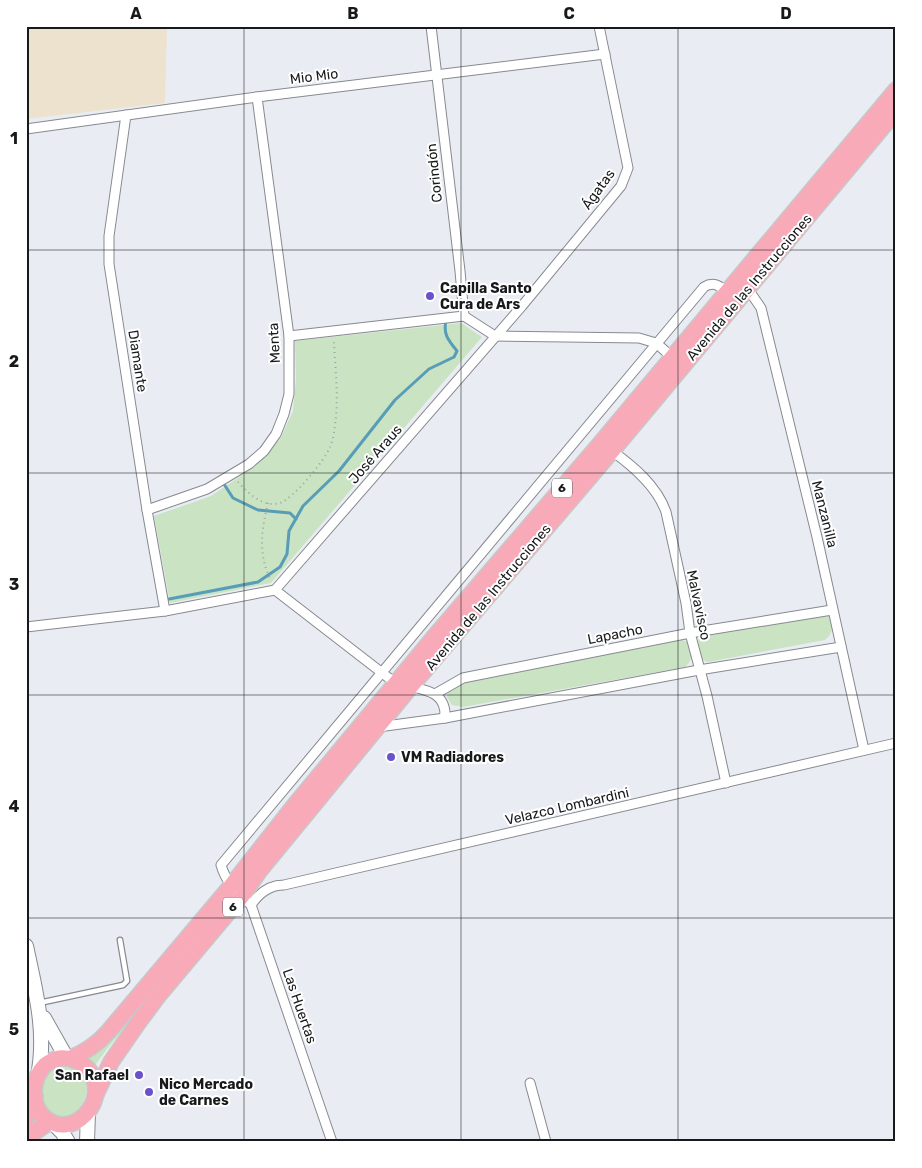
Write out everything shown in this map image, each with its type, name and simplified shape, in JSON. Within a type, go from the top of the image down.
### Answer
[{"type":"main road","name":"Avenida de las Instrucciones","points":[[38,1076],[45,1065],[59,1058],[68,1058],[84,1053],[103,1037],[241,896],[294,806],[396,682],[728,292],[896,90]]},
{"type":"main road","name":"Avenida de las Instrucciones","points":[[92,1104],[111,1062],[138,1023],[260,870],[412,685],[612,451],[896,111]]},
{"type":"main road","points":[[34,1096],[36,1107],[52,1123],[66,1125],[82,1118],[92,1104],[95,1083],[91,1073],[82,1063],[68,1058]]},
{"type":"main road","points":[[26,1119],[34,1096],[38,1076]]},
{"type":"main road","points":[[26,1138],[52,1123]]},
{"type":"street","name":"Corindón","points":[[431,26],[464,316]]},
{"type":"street","name":"Ágatas","points":[[495,336],[621,186],[626,177],[628,168],[599,26]]},
{"type":"street","name":"Mio Mio","points":[[26,129],[257,97],[605,54]]},
{"type":"street","name":"Menta","points":[[147,510],[207,489],[249,464],[264,451],[276,434],[284,414],[289,394],[289,336],[257,97]]},
{"type":"street","name":"Diamante","points":[[126,115],[109,236],[109,264],[147,510],[166,611]]},
{"type":"street","name":"Avenida de las Instrucciones","points":[[241,896],[224,876],[221,865],[704,287],[710,284],[717,284],[728,292]]},
{"type":"street","name":"Manzanilla","points":[[748,289],[761,308],[817,537],[864,750]]},
{"type":"street","points":[[289,336],[464,316],[495,336],[639,338],[656,343],[672,357]]},
{"type":"street","name":"José Araus","points":[[273,586],[495,336]]},
{"type":"street","name":"Malvavisco","points":[[612,451],[626,461],[656,491],[662,500],[686,602],[690,633],[726,783]]},
{"type":"street","points":[[26,627],[166,611],[273,586],[381,672],[396,682],[412,685],[443,700],[445,718]]},
{"type":"street","name":"Lapacho","points":[[434,694],[463,678],[690,633],[832,610]]},
{"type":"street","points":[[378,727],[445,718],[699,670],[841,647]]},
{"type":"street","name":"Velazco Lombardini","points":[[241,896],[276,886],[284,886],[896,743]]},
{"type":"street","name":"Las Huertas","points":[[241,896],[332,1142]]},
{"type":"street","points":[[26,946],[32,1004],[42,1035],[42,1056],[38,1076]]},
{"type":"street","points":[[32,1004],[68,1058]]},
{"type":"street","points":[[530,1083],[546,1142]]},
{"type":"street","points":[[87,1142],[92,1104]]},
{"type":"street","points":[[52,1123],[62,1132],[68,1142]]},
{"type":"lane","points":[[32,1004],[123,984],[127,981],[120,940]]},
{"type":"path","points":[[231,475],[248,492],[262,502],[268,504],[280,503],[292,495],[310,476],[330,448],[336,415],[333,330]]},
{"type":"path","points":[[268,504],[262,530],[262,553],[266,572],[273,586]]},
{"type":"shaded area","points":[[26,26],[167,26],[165,103],[26,119]]},
{"type":"green space","points":[[461,323],[482,337],[271,583],[170,603],[154,516],[211,496],[257,465],[280,439],[293,411],[296,379],[295,341]]},
{"type":"green space","points":[[826,613],[831,620],[832,631],[825,640],[708,662],[702,659],[698,639],[705,634]]},
{"type":"green space","points":[[679,639],[688,642],[691,652],[690,661],[685,667],[463,707],[452,705],[447,697],[448,692],[462,682]]},
{"type":"green space","points":[[226,907],[107,1049],[93,1068],[85,1059]]},
{"type":"green space","points":[[65,1065],[79,1070],[86,1079],[87,1090],[83,1102],[76,1111],[67,1117],[56,1116],[46,1108],[40,1094],[40,1087],[46,1075],[51,1070]]},
{"type":"waterway","points":[[164,600],[258,582],[280,567],[287,554],[289,531],[303,506],[339,471],[395,400],[429,369],[454,357],[457,351],[447,337],[445,330],[446,321]]},
{"type":"waterway","points":[[222,481],[233,498],[258,510],[290,513],[296,519]]},
{"type":"place","name":"Capilla Santo Cura de Ars","points":[[430,296]]},
{"type":"place","name":"VM Radiadores","points":[[391,757]]},
{"type":"place","name":"San Rafael","points":[[139,1075]]},
{"type":"place","name":"Nico Mercado de Carnes","points":[[149,1092]]}]
